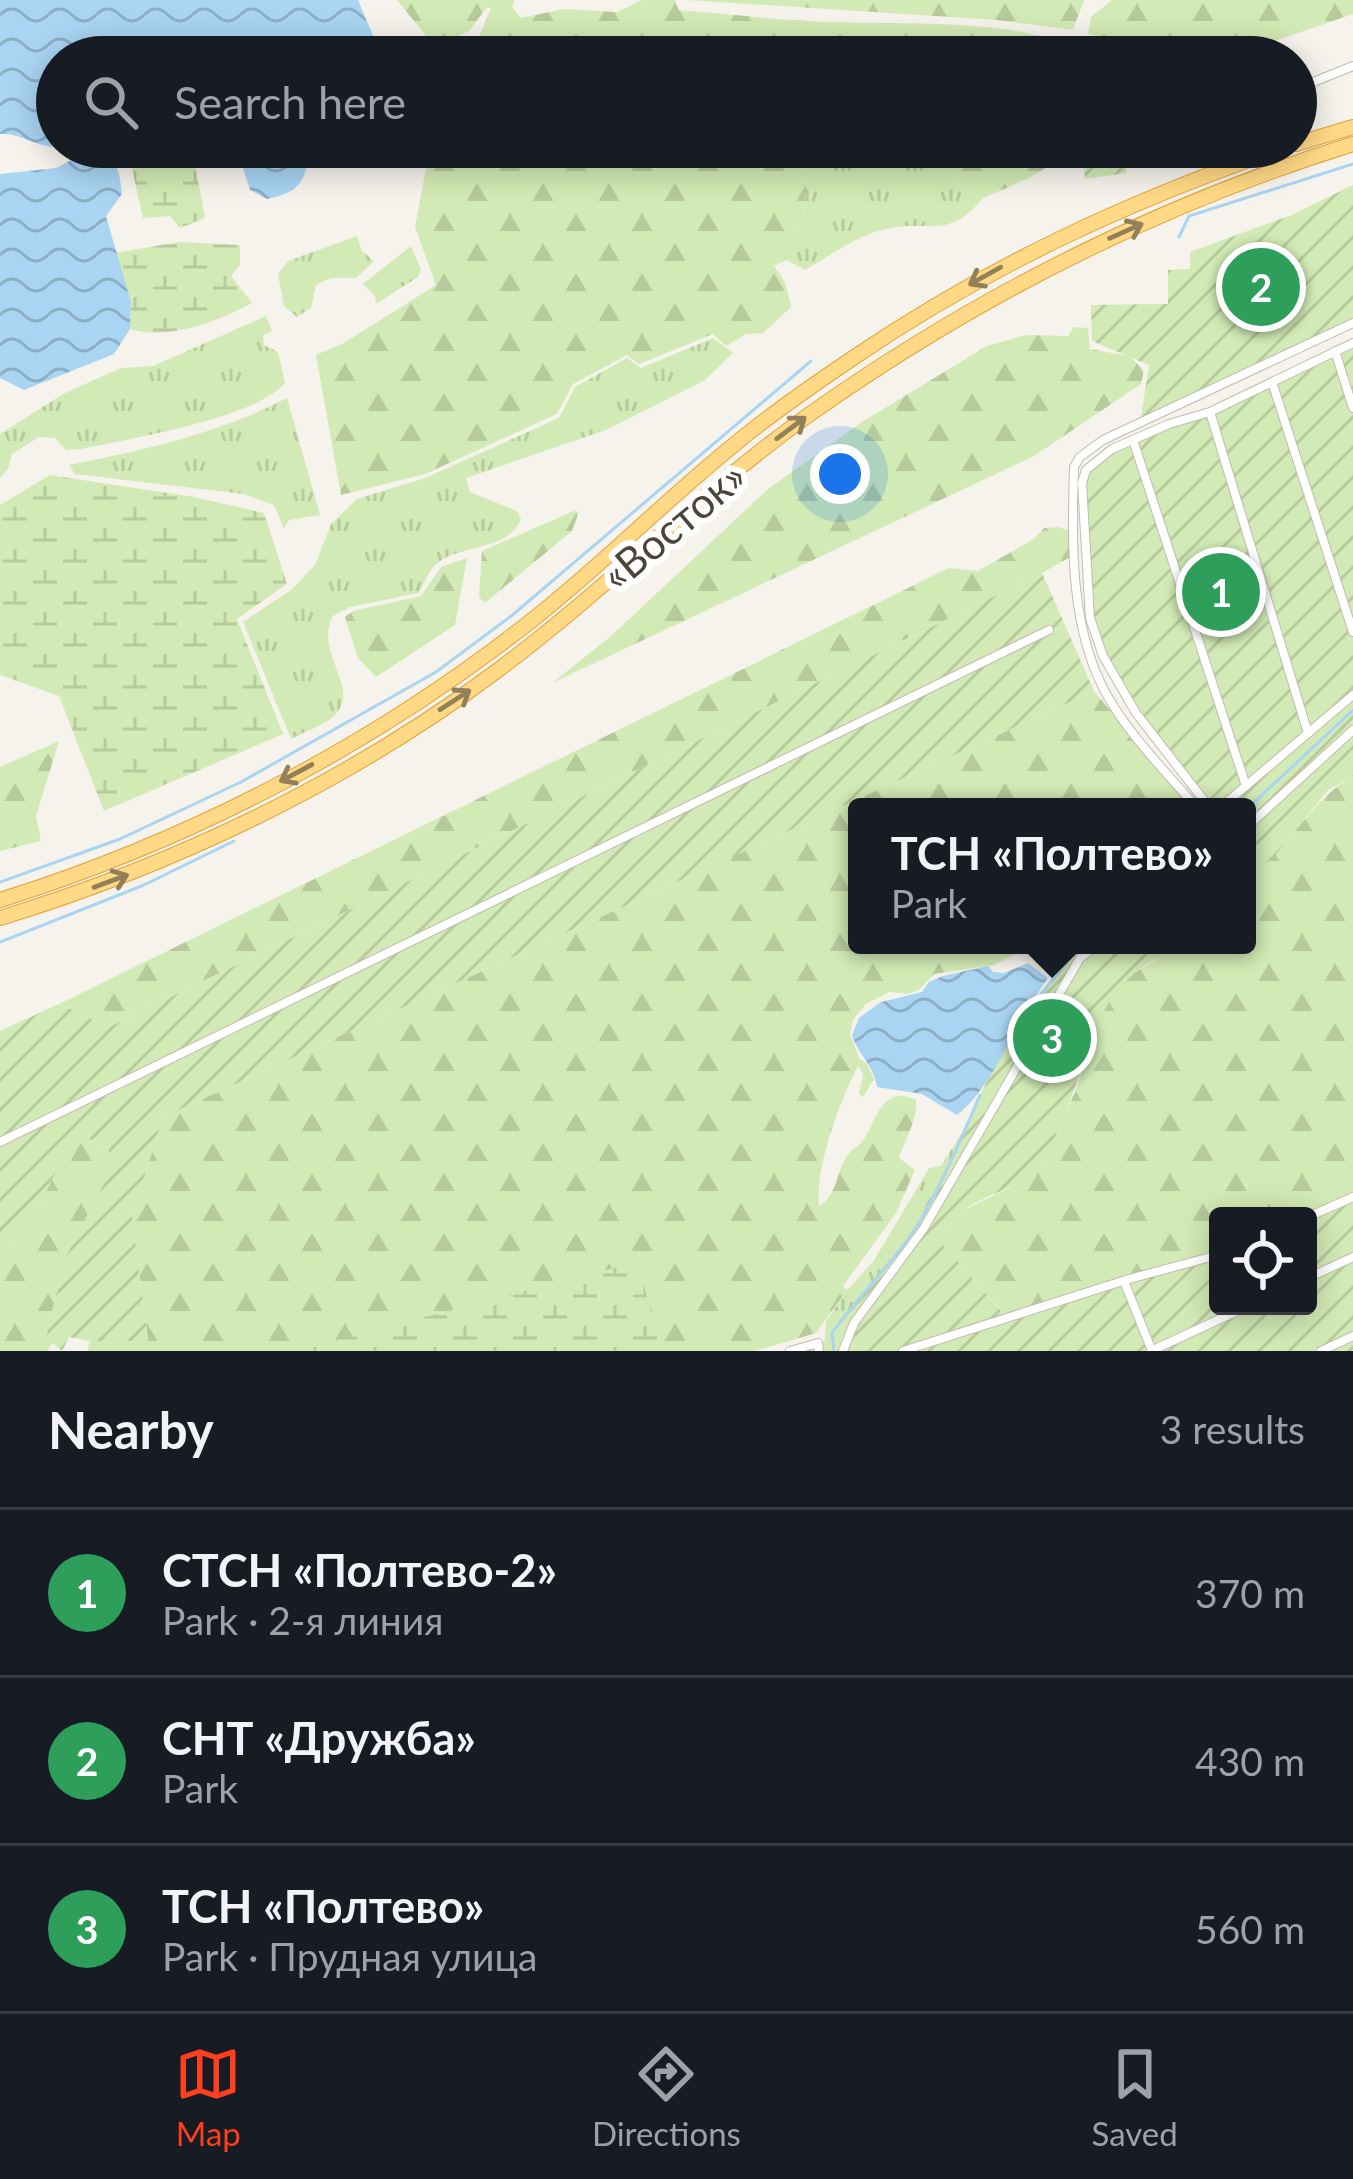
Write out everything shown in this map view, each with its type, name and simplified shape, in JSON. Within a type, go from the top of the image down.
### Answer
[{"type":"highway","points":[[1317,138],[1353,127]]},
{"type":"highway","name":"«Восток»","points":[[1317,157],[1353,144]]},
{"type":"highway","name":"«Восток»","points":[[0,900],[179,834],[304,769],[419,701],[539,614],[737,442],[850,360],[982,276],[1095,220],[1230,168]]},
{"type":"highway","name":"«Восток»","points":[[0,918],[155,863],[370,755],[492,675],[558,624],[747,461],[806,417],[970,309],[1169,212],[1288,168]]},
{"type":"street","points":[[1317,81],[1353,66]]},
{"type":"street","points":[[1188,798],[1133,734],[1106,694],[1078,614],[1074,466],[1103,440],[1353,323]]},
{"type":"street","points":[[1201,798],[1121,690],[1103,656],[1090,618],[1082,483],[1086,470],[1097,458],[1133,440],[1210,412],[1353,343]]},
{"type":"street","points":[[1335,352],[1353,408]]},
{"type":"street","points":[[1272,382],[1353,632]]},
{"type":"street","points":[[1210,412],[1308,733]]},
{"type":"street","points":[[1133,440],[1246,786]]},
{"type":"street","points":[[0,1142],[1048,630]]},
{"type":"street","points":[[1232,798],[1353,695]]},
{"type":"street","points":[[1256,819],[1353,730]]},
{"type":"street","points":[[842,1351],[854,1324],[924,1228],[1085,954]]},
{"type":"street","points":[[1317,1213],[1353,1197]]},
{"type":"street","points":[[1317,1274],[1353,1257]]},
{"type":"street","points":[[903,1351],[1209,1258]]},
{"type":"street","points":[[1124,1281],[1152,1351],[1229,1315]]},
{"type":"street","points":[[1322,1351],[1353,1336]]},
{"type":"street","points":[[790,1351],[819,1347]]},
{"type":"green space","points":[[397,0],[515,0],[512,7],[521,18],[563,9],[617,12],[642,0],[675,0],[679,10],[828,22],[990,27],[1039,36],[479,36],[491,8],[487,7],[469,31],[458,36],[426,36]]},
{"type":"green space","points":[[687,0],[1084,0],[1073,30],[997,20]]},
{"type":"green space","points":[[1112,0],[1353,0],[1353,14],[1290,36],[1097,36],[1088,34],[1091,17]]},
{"type":"green space","points":[[132,168],[196,168],[205,218],[180,228],[170,216],[143,218]]},
{"type":"green space","points":[[426,168],[808,168],[804,219],[774,266],[785,282],[791,307],[763,333],[746,334],[726,346],[713,334],[639,364],[627,355],[573,384],[557,414],[425,474],[341,495],[316,355],[344,343],[436,285],[415,227]]},
{"type":"green space","points":[[808,168],[952,168],[960,187],[983,198],[950,224],[879,231],[805,270],[787,260],[774,266],[804,219]]},
{"type":"green space","points":[[952,168],[1046,168],[983,198],[960,187]]},
{"type":"green space","points":[[1084,168],[1126,168],[1126,173],[1085,179]]},
{"type":"green space","points":[[1353,185],[1353,323],[1140,423],[1149,365],[1092,341],[1091,305],[1168,304],[1168,270],[1190,269],[1190,252],[1294,214]]},
{"type":"green space","points":[[357,236],[362,251],[374,261],[356,278],[331,278],[316,285],[311,308],[297,317],[284,306],[278,274],[288,261]]},
{"type":"green space","points":[[179,242],[240,245],[240,265],[231,276],[252,303],[177,331],[130,329],[131,302],[115,253]]},
{"type":"green space","points":[[411,246],[421,269],[418,277],[376,304],[363,284]]},
{"type":"green space","points":[[266,316],[272,331],[263,335],[264,345],[278,352],[285,383],[269,396],[220,417],[82,449],[66,450],[55,438],[39,437],[12,454],[0,478],[0,434],[63,394],[121,368],[153,366]]},
{"type":"green space","points":[[1074,327],[1088,328],[1090,349],[1129,356],[1144,370],[1141,384],[1034,456],[552,683],[610,637],[768,489],[862,422],[987,346],[1026,335],[1068,336]]},
{"type":"green space","points":[[713,338],[733,353],[705,380],[606,430],[466,478],[470,492],[517,511],[521,519],[514,530],[493,543],[444,559],[432,569],[419,593],[350,607],[333,616],[329,643],[341,682],[341,705],[330,720],[291,739],[243,622],[291,590],[315,565],[331,524],[357,499],[425,478],[559,418],[575,387],[627,358],[641,368]]},
{"type":"green space","points":[[1353,343],[1353,776],[1328,790],[1271,860],[1256,868],[1256,798],[1202,798],[1121,690],[1090,618],[1082,483],[1086,470],[1112,449],[1210,412]]},
{"type":"green space","points":[[287,398],[320,515],[289,520],[284,529],[274,505],[243,494],[75,474],[69,465],[207,431]]},
{"type":"green space","points":[[50,475],[264,513],[287,584],[237,619],[283,734],[104,811],[59,696],[0,675],[0,505]]},
{"type":"green space","points":[[579,512],[572,531],[485,603],[479,597],[482,551]]},
{"type":"green space","points":[[1044,528],[1073,532],[1079,552],[1042,573],[109,1027],[59,1004],[949,568],[978,571],[1034,539]]},
{"type":"green space","points":[[467,558],[455,625],[376,677],[358,658],[345,617],[353,611],[421,596],[441,567]]},
{"type":"green space","points":[[1042,573],[1094,691],[860,798],[848,798],[848,804],[163,1117],[132,1216],[148,1341],[69,1337],[62,1351],[46,1338],[65,1258],[107,1178],[109,1148],[87,1138],[65,1153],[27,1230],[0,1258],[0,1031],[59,1004],[109,1027]]},
{"type":"green space","points":[[1094,691],[1183,798],[860,798]]},
{"type":"green space","points":[[59,741],[36,816],[41,841],[0,851],[0,767]]},
{"type":"green space","points":[[1353,776],[1353,1195],[1317,1211],[1317,1207],[1209,1207],[1209,1255],[1006,1315],[939,1242],[958,1213],[1011,1187],[1042,1163],[1076,1090],[1100,1014],[1122,980],[1166,954],[1256,954],[1256,866],[1277,851],[1323,799]]},
{"type":"green space","points":[[848,804],[848,954],[1015,954],[994,965],[934,974],[919,990],[907,994],[889,992],[866,1004],[853,1020],[850,1034],[874,1079],[863,1097],[859,1094],[863,1074],[858,1066],[825,1153],[819,1206],[830,1196],[848,1154],[862,1142],[882,1107],[895,1097],[916,1100],[899,1158],[915,1170],[896,1213],[843,1286],[847,1290],[816,1333],[755,1351],[87,1351],[90,1341],[148,1340],[132,1216],[163,1117]]},
{"type":"green space","points":[[1069,954],[1168,954],[1135,973],[1103,1013],[1044,1160],[1023,1179],[961,1212],[940,1242],[1005,1315],[1209,1255],[1209,1315],[1317,1315],[1317,1212],[1353,1195],[1353,1351],[790,1351],[833,1339],[844,1317],[903,1245],[953,1157],[993,1067]]},
{"type":"green space","points":[[1050,991],[906,1245],[824,1351],[826,1321],[873,1262],[929,1168],[941,1166]]},
{"type":"green space","points":[[87,1138],[110,1149],[107,1178],[65,1258],[46,1338],[52,1343],[47,1351],[0,1351],[0,1258],[27,1230],[65,1153]]},
{"type":"green space","points":[[622,1266],[641,1275],[662,1351],[294,1351]]},
{"type":"water","points":[[0,0],[358,0],[373,36],[36,36],[36,142],[0,134]]},
{"type":"water","points":[[117,168],[122,194],[106,216],[131,302],[130,329],[114,354],[24,390],[0,378],[0,174]]},
{"type":"water","points":[[243,168],[306,168],[300,183],[288,192],[267,199],[250,190]]},
{"type":"water","points":[[1028,963],[1048,978],[982,1088],[957,1115],[922,1094],[877,1087],[852,1035],[859,1018],[881,1002],[922,992],[929,982],[943,976],[988,966],[1004,973]]},
{"type":"waterway","points":[[1179,237],[1189,216],[1353,164]]},
{"type":"waterway","points":[[0,882],[120,839],[241,782],[436,672],[510,617],[811,361]]},
{"type":"waterway","points":[[1256,801],[1353,710]]},
{"type":"waterway","points":[[0,942],[144,885],[234,841]]},
{"type":"waterway","points":[[997,1060],[1013,1030],[1073,954]]},
{"type":"waterway","points":[[834,1351],[832,1333],[925,1213],[980,1095]]},
{"type":"place","name":"СНТ «Дружба»","points":[[1261,287]]},
{"type":"place","name":"СТСН «Полтево-2»","points":[[1221,592]]},
{"type":"place","name":"ТСН «Полтево»","points":[[1052,1038]]}]
